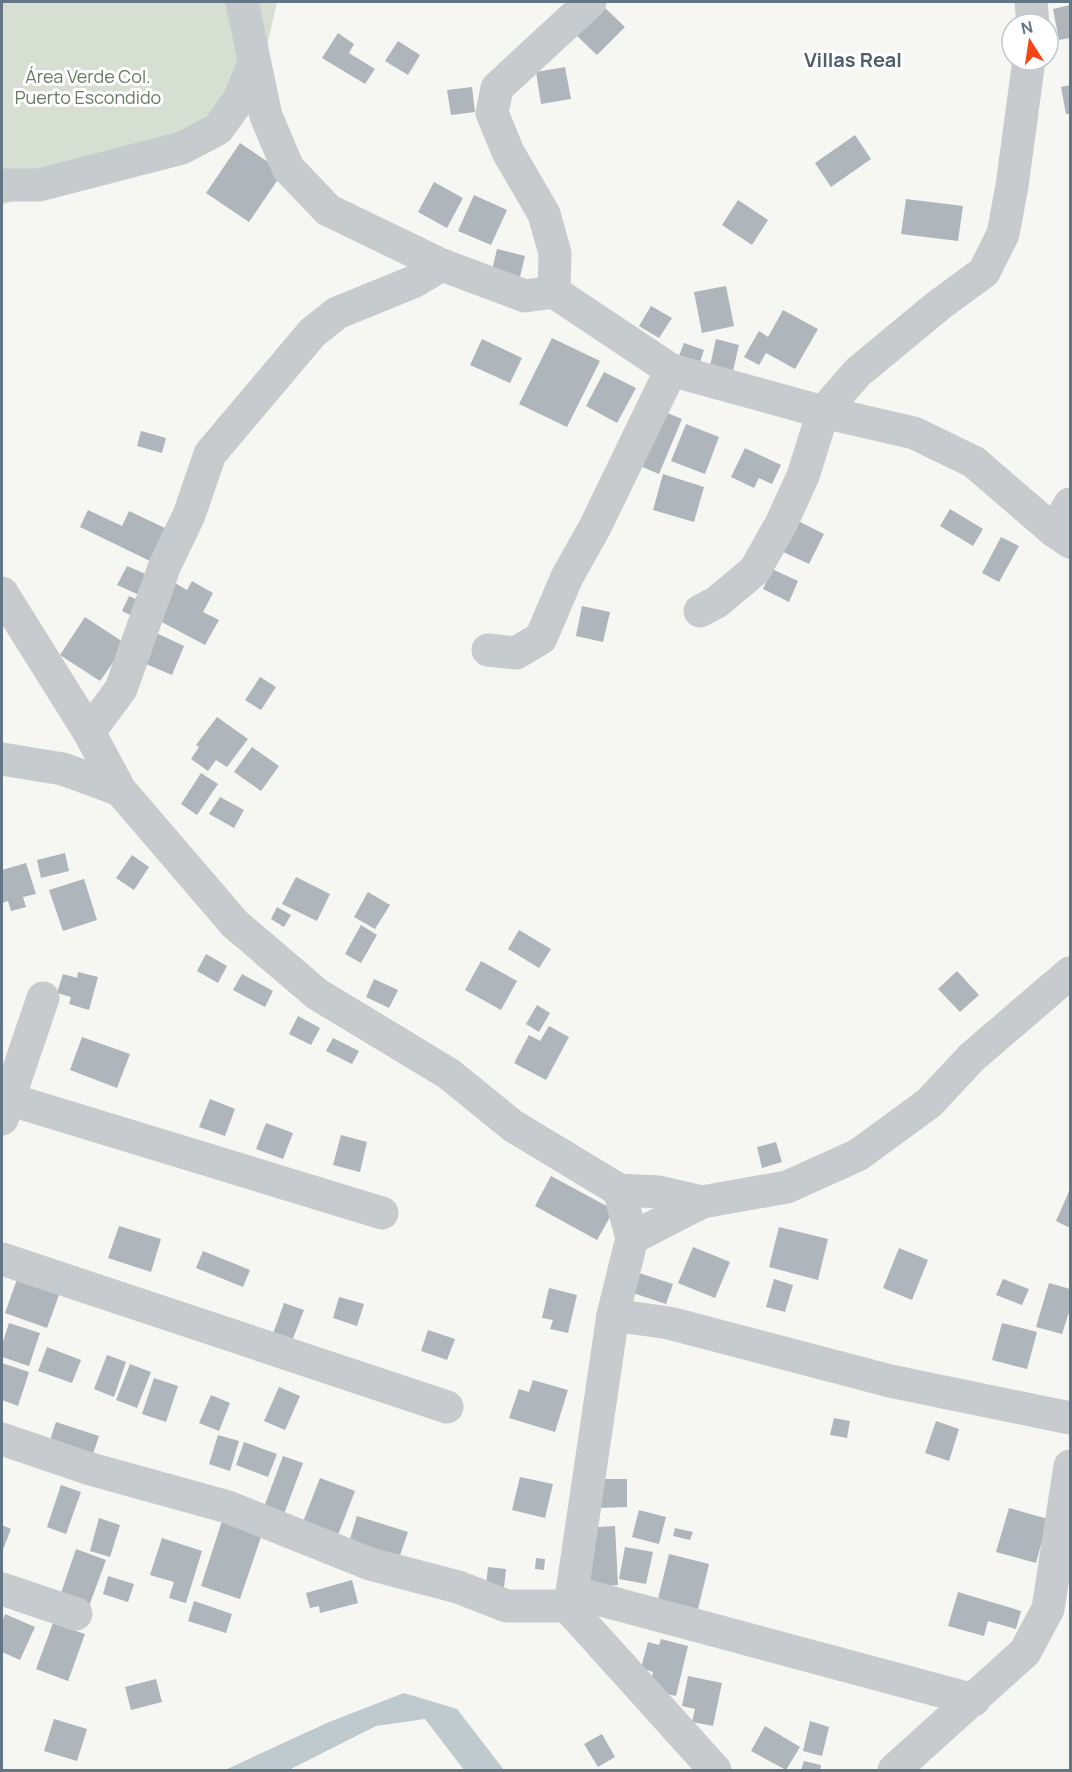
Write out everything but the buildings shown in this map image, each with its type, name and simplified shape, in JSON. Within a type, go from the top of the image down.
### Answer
[{"type":"street","points":[[242,2],[266,116],[288,168],[328,210],[442,265],[525,296],[555,292],[671,370],[823,412],[914,433],[974,462],[1062,537],[1071,504]]},
{"type":"street","points":[[555,292],[555,253],[544,214],[508,152],[492,113],[497,88],[590,2]]},
{"type":"street","points":[[2,185],[39,186],[182,148],[218,129],[240,98],[254,62]]},
{"type":"street","points":[[700,611],[717,602],[754,570],[781,524],[803,476],[823,412],[858,372],[939,305],[984,272],[1003,234],[1027,72]]},
{"type":"street","points":[[89,732],[121,689],[165,565],[189,515],[210,454],[312,333],[337,314],[413,282],[442,265]]},
{"type":"street","points":[[488,650],[516,653],[541,638],[567,577],[595,527],[671,370]]},
{"type":"street","points":[[2,593],[89,732],[120,790],[235,924],[316,994],[449,1074],[513,1126],[619,1190],[659,1192],[702,1202]]},
{"type":"street","points":[[2,759],[63,769],[120,790]]},
{"type":"street","points":[[632,1238],[702,1202],[788,1188],[858,1155],[929,1103],[972,1057],[1071,973]]},
{"type":"street","points":[[43,998],[4,1105],[382,1213]]},
{"type":"street","points":[[619,1190],[632,1238],[613,1315],[570,1599],[715,1770]]},
{"type":"street","points":[[2,1259],[447,1407]]},
{"type":"street","points":[[613,1315],[669,1323],[890,1381],[1071,1418]]},
{"type":"street","points":[[2,1439],[87,1468],[228,1507],[370,1564],[458,1587],[507,1606],[570,1599],[975,1700]]},
{"type":"street","points":[[894,1770],[975,1700],[1025,1652],[1048,1609],[1071,1466]]},
{"type":"street","points":[[2,1589],[76,1614]]},
{"type":"green space","name":"Área Verde Col. Puerto Escondido","points":[[2,2],[277,2],[260,77],[170,147],[2,205]]},
{"type":"shaded area","points":[[404,1693],[457,1709],[504,1770],[464,1770],[425,1719],[376,1726],[289,1770],[225,1770],[329,1722]]},
{"type":"district","name":"Villas Real","points":[[853,59]]}]
